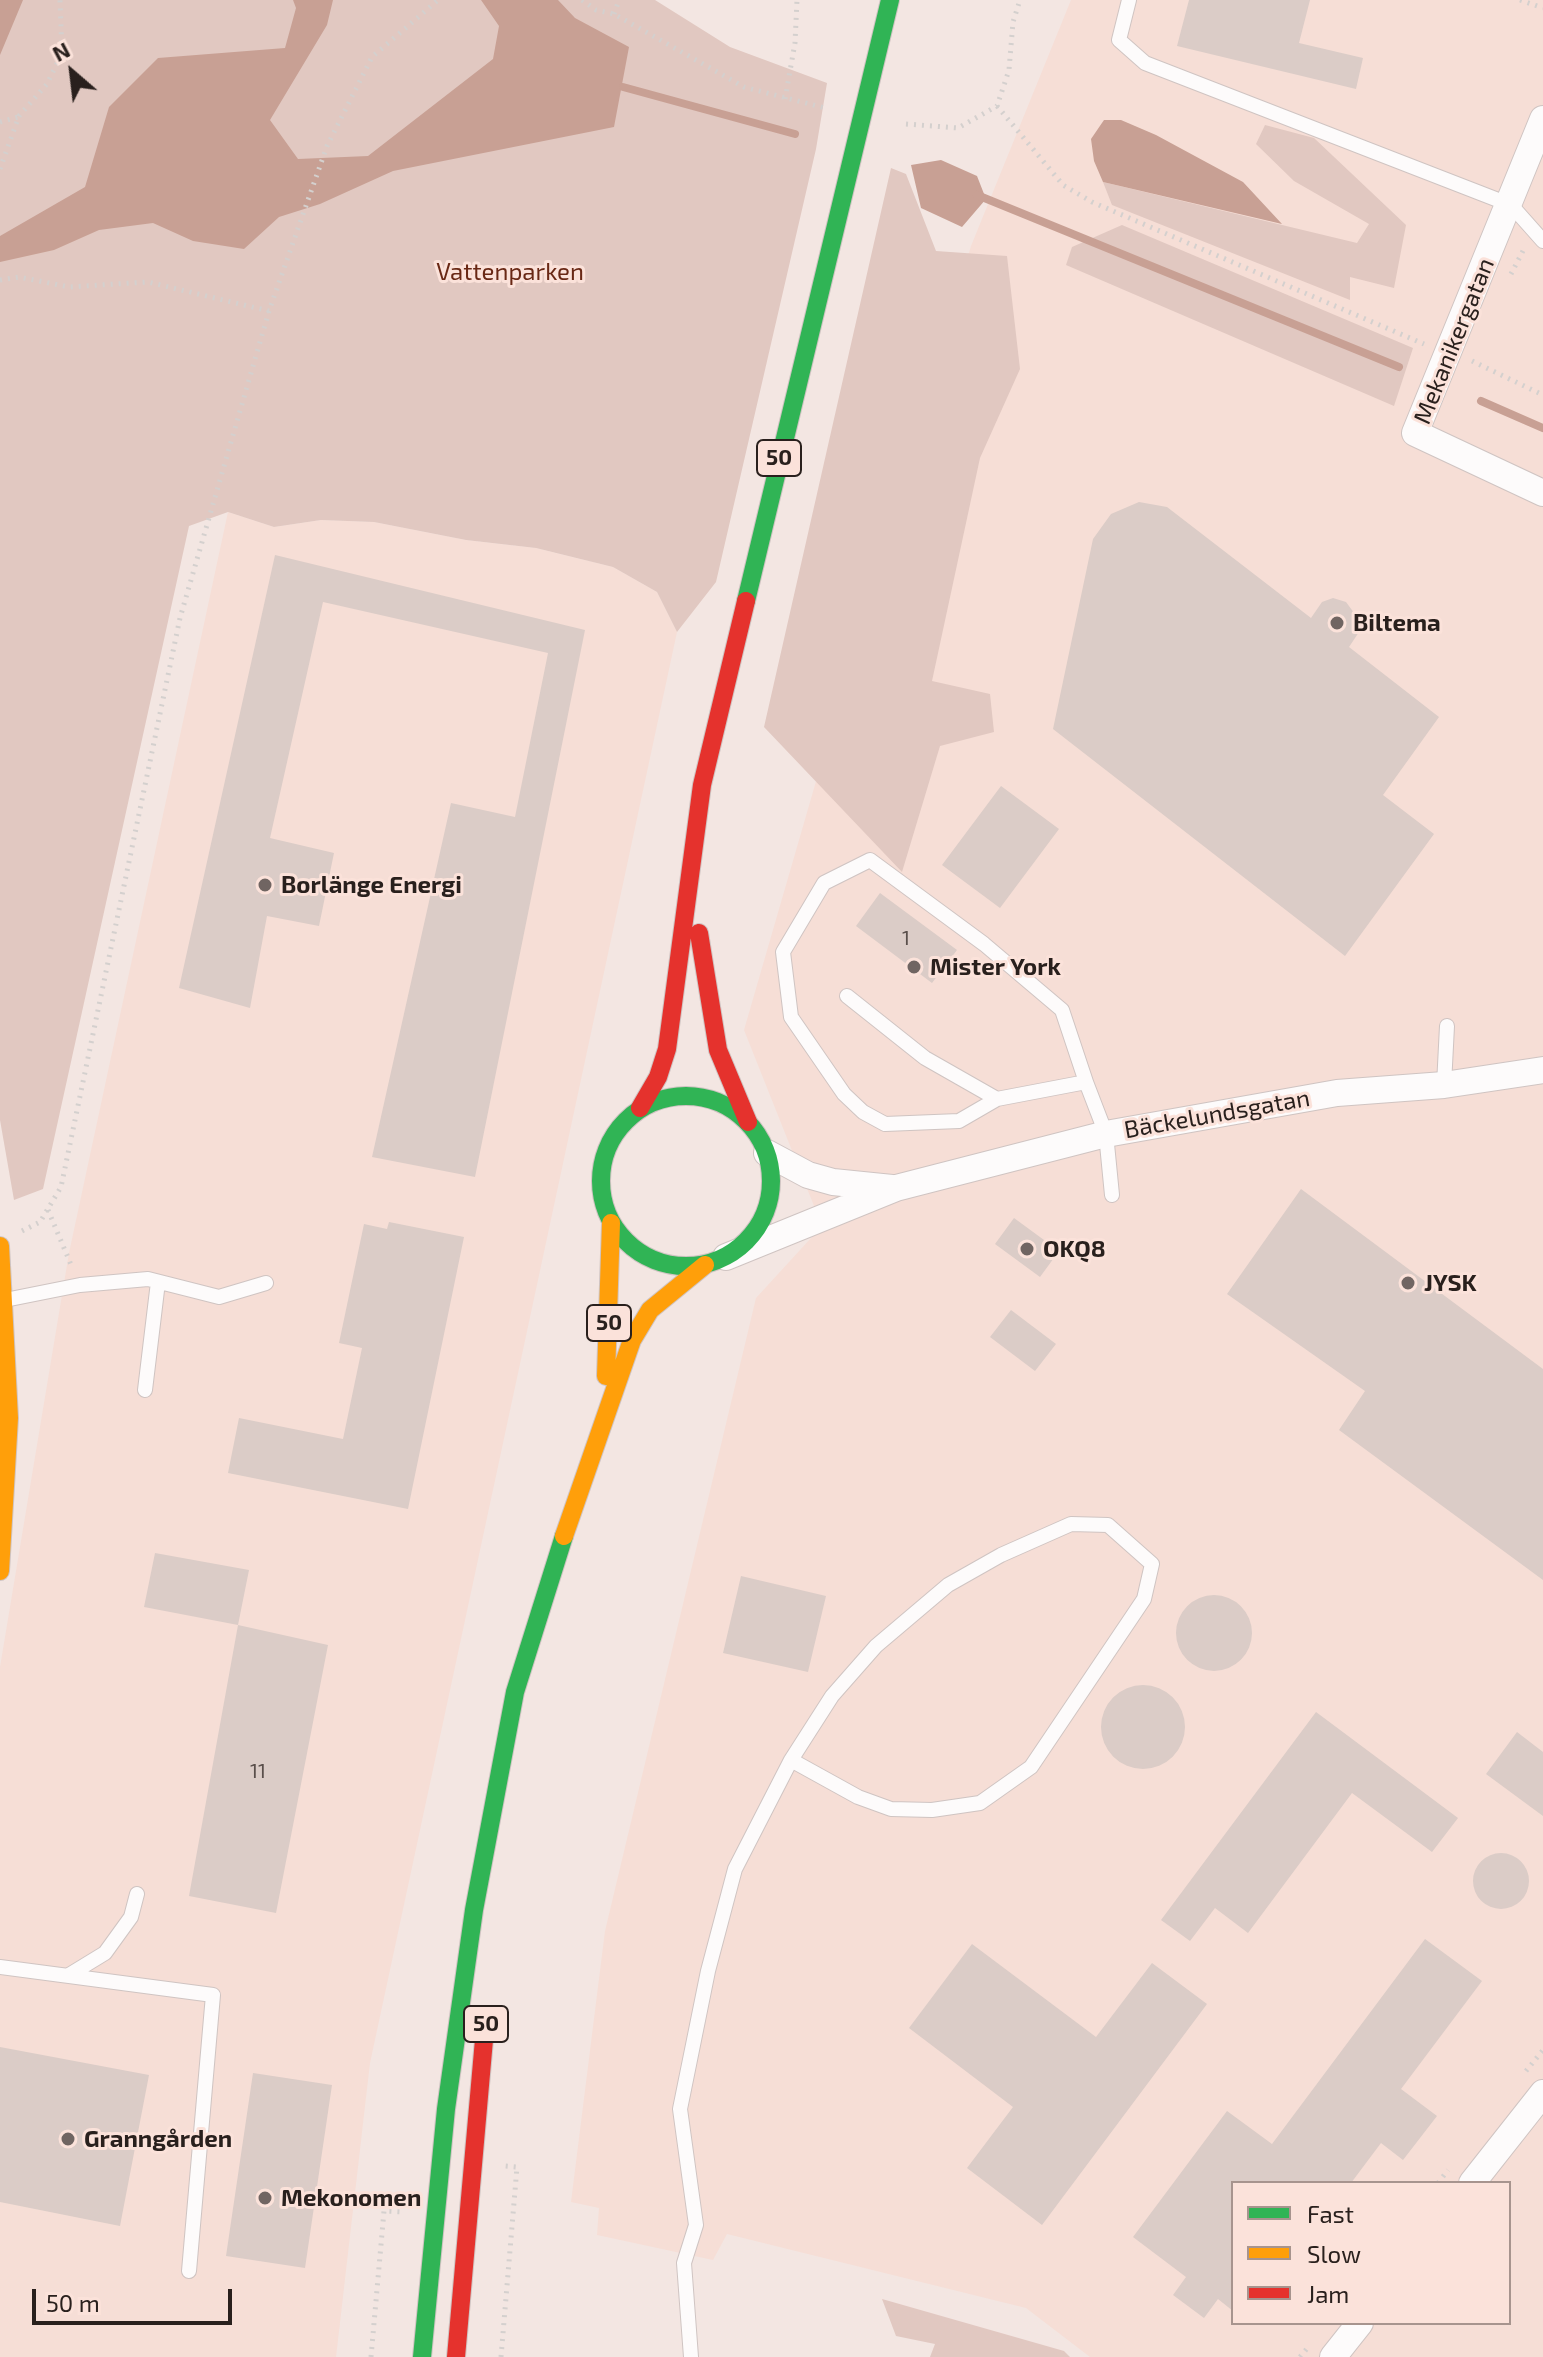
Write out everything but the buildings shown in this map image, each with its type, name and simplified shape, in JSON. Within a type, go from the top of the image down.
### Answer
[{"type":"main road","name":"50","points":[[640,1108],[658,1077],[667,1049],[702,785],[890,0]]},
{"type":"main road","name":"50","points":[[879,53],[901,0]]},
{"type":"main road","name":"50","points":[[693,866],[709,1012],[718,1050],[748,1122]]},
{"type":"main road","points":[[697,1096],[724,1105],[748,1122],[767,1153],[772,1177],[765,1212],[746,1242],[716,1261],[687,1267],[651,1259],[629,1244],[611,1223],[601,1192],[603,1160],[617,1131],[640,1108],[658,1100],[697,1096]]},
{"type":"main road","name":"50","points":[[602,1422],[609,1333],[611,1223]]},
{"type":"main road","points":[[0,1571],[9,1418],[6,1239]]},
{"type":"main road","name":"50","points":[[422,2357],[434,2206],[448,2094],[474,1910],[515,1692],[542,1599],[632,1340],[650,1310],[716,1261]]},
{"type":"main road","name":"50","points":[[497,1890],[515,1692]]},
{"type":"main road","name":"50","points":[[456,2357],[488,2000]]},
{"type":"street","name":"Mekanikergatan","points":[[1543,119],[1511,205],[1460,362],[1415,433],[1543,493]]},
{"type":"street","name":"Bäckelundsgatan","points":[[716,1261],[896,1188],[1106,1134],[1337,1093],[1444,1085],[1543,1070]]},
{"type":"street","name":"Bäckelundsgatan","points":[[767,1153],[808,1175],[833,1182],[896,1188]]},
{"type":"street","points":[[1474,2181],[1543,2093]]},
{"type":"street","points":[[1333,2357],[1358,2325]]},
{"type":"lane","points":[[1129,0],[1119,40],[1145,63],[1511,205],[1538,236]]},
{"type":"lane","points":[[1086,1082],[997,1099],[959,1121],[885,1124],[863,1112],[844,1094],[791,1017],[783,952],[824,883],[870,860],[984,944],[1062,1010],[1106,1134],[1112,1195]]},
{"type":"lane","points":[[847,996],[925,1058],[997,1099]]},
{"type":"lane","points":[[1444,1085],[1447,1026]]},
{"type":"lane","points":[[145,1390],[158,1282]]},
{"type":"lane","points":[[5,1300],[80,1285],[158,1282],[219,1297],[266,1283]]},
{"type":"lane","points":[[691,2357],[684,2263],[696,2225],[680,2109],[708,1971],[735,1869],[791,1760],[832,1696],[876,1646],[948,1585],[1001,1555],[1071,1524],[1108,1525],[1152,1564],[1144,1599],[1031,1767],[980,1803],[932,1810],[891,1809],[858,1797],[791,1760]]},
{"type":"lane","points":[[69,1975],[105,1953],[131,1917],[137,1894]]},
{"type":"lane","points":[[0,1967],[213,1995],[189,2271]]},
{"type":"path","points":[[0,169],[19,116],[47,84],[62,53],[60,0]]},
{"type":"path","points":[[6,1239],[40,1222],[61,1187],[180,618],[269,311],[296,233],[327,146],[372,57],[419,13],[438,0]]},
{"type":"path","points":[[582,0],[596,10],[614,14],[744,87],[825,108]]},
{"type":"path","points":[[614,14],[619,0]]},
{"type":"path","points":[[785,99],[795,43],[797,0]]},
{"type":"path","points":[[906,124],[958,128],[997,106],[1009,70],[1013,22],[1020,0]]},
{"type":"path","points":[[1520,0],[1543,8]]},
{"type":"path","points":[[997,106],[1063,185],[1092,202],[1543,395]]},
{"type":"path","points":[[0,122],[19,116]]},
{"type":"path","points":[[1506,283],[1538,236]]},
{"type":"path","points":[[0,280],[19,277],[69,287],[148,282],[269,311]]},
{"type":"path","points":[[1460,362],[1476,348]]},
{"type":"path","points":[[47,1209],[80,1285]]},
{"type":"path","points":[[497,2166],[517,2167],[501,2357]]},
{"type":"path","points":[[371,2357],[384,2211],[412,2212]]},
{"type":"shaded area","points":[[0,0],[23,0],[0,55]]},
{"type":"shaded area","points":[[293,0],[333,0],[327,25],[270,120],[298,159],[368,156],[493,59],[499,26],[481,0],[558,0],[575,18],[629,47],[614,127],[393,171],[320,204],[279,217],[244,249],[193,241],[153,223],[99,230],[54,250],[0,262],[0,236],[85,187],[109,107],[158,58],[285,48],[296,8]]},
{"type":"shaded area","points":[[1071,0],[1543,0],[1543,2357],[1090,2357],[1026,2308],[727,2234],[713,2260],[597,2235],[599,2208],[571,2202],[605,1931],[756,1298],[822,1226],[744,1030],[971,246]]},
{"type":"shaded area","points":[[1104,120],[1121,120],[1156,135],[1243,182],[1282,224],[1103,182],[1094,161],[1091,139]]},
{"type":"shaded area","points":[[941,160],[977,176],[986,199],[962,227],[921,208],[911,165]]},
{"type":"shaded area","points":[[228,512],[274,527],[321,520],[374,522],[466,540],[536,548],[613,567],[657,592],[677,632],[370,2063],[336,2357],[0,2357],[0,1667],[69,1253]]},
{"type":"green space","name":"Vattenparken","points":[[0,0],[655,0],[730,47],[827,83],[816,149],[716,582],[677,632],[657,592],[613,567],[536,548],[466,540],[374,522],[321,520],[274,527],[228,512],[189,526],[43,1189],[14,1200],[0,1120]]},
{"type":"green space","points":[[1265,125],[1314,138],[1406,225],[1394,288],[1350,277],[1350,300],[1112,205],[1103,182],[1357,243],[1369,224],[1294,181],[1256,144]]},
{"type":"green space","points":[[891,168],[906,174],[936,251],[1007,256],[1020,369],[980,458],[932,681],[990,694],[994,732],[940,746],[902,872],[764,727]]},
{"type":"green space","points":[[1122,225],[1413,348],[1394,406],[1066,265],[1072,247]]},
{"type":"green space","points":[[882,2299],[1064,2351],[1070,2357],[930,2357],[935,2344],[896,2336]]},
{"type":"waterway","points":[[623,87],[795,134]]},
{"type":"waterway","points":[[977,195],[1399,367]]},
{"type":"waterway","points":[[1481,401],[1543,428]]},
{"type":"traffic: fast","points":[[746,601],[890,0]]},
{"type":"traffic: fast","points":[[686,1096],[719,1102],[746,1121],[765,1148],[771,1181],[765,1214],[746,1241],[719,1260],[686,1266],[653,1260],[626,1241],[607,1214],[601,1181],[607,1148],[626,1121],[653,1102],[686,1096]]},
{"type":"traffic: fast","points":[[422,2357],[446,2109],[474,1910],[515,1692],[564,1536]]},
{"type":"traffic: slow","points":[[606,1376],[611,1223]]},
{"type":"traffic: slow","points":[[0,1246],[9,1418],[0,1571]]},
{"type":"traffic: slow","points":[[564,1536],[632,1340],[650,1310],[705,1265]]},
{"type":"traffic: jam","points":[[640,1108],[658,1077],[667,1049],[702,785],[746,601]]},
{"type":"traffic: jam","points":[[699,933],[718,1050],[748,1122]]},
{"type":"traffic: jam","points":[[456,2357],[486,2017]]},
{"type":"place","name":"Biltema","points":[[1337,623]]},
{"type":"place","name":"Borlänge Energi","points":[[265,885]]},
{"type":"place","name":"Mister York","points":[[914,967]]},
{"type":"place","name":"OKQ8","points":[[1027,1249]]},
{"type":"place","name":"JYSK","points":[[1408,1283]]},
{"type":"place","name":"Granngården","points":[[68,2139]]},
{"type":"place","name":"Mekonomen","points":[[265,2198]]}]
